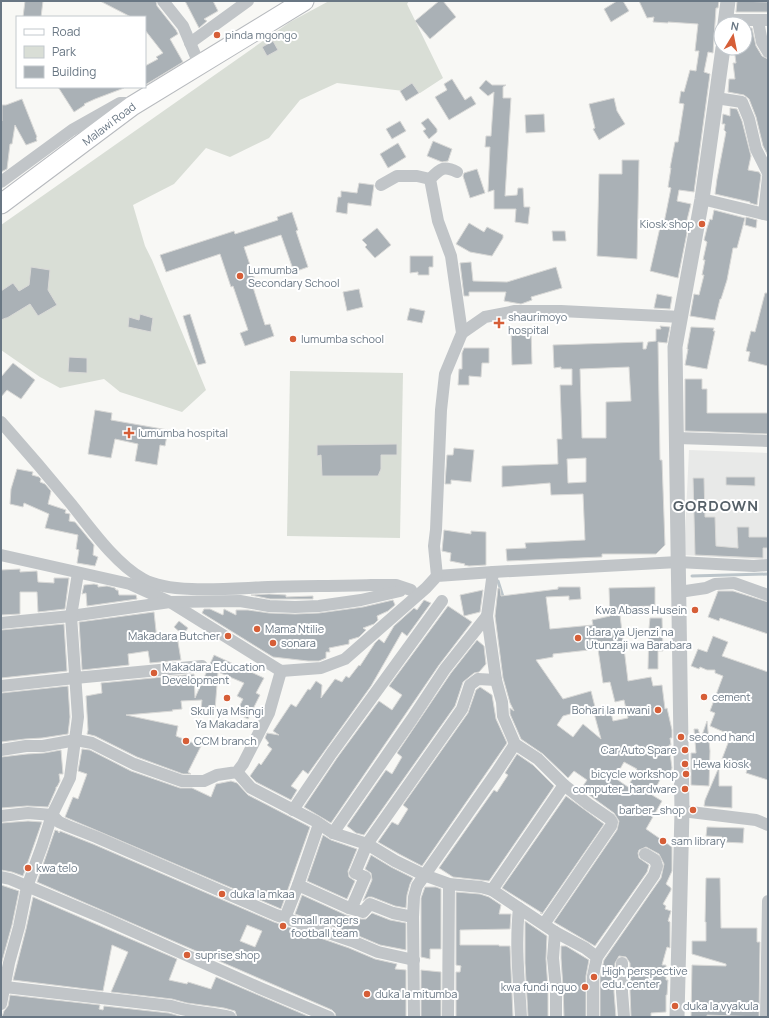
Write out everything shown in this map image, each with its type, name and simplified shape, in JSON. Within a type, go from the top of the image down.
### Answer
[{"type":"main road","name":"Malawi Road","points":[[1,204],[132,106],[304,1]]},
{"type":"street","points":[[163,1],[183,26],[199,64]]},
{"type":"street","points":[[190,43],[248,1]]},
{"type":"street","points":[[727,16],[728,1]]},
{"type":"street","points":[[753,21],[763,20],[762,42],[768,52]]},
{"type":"street","points":[[677,1017],[682,811],[675,347],[702,199],[722,56]]},
{"type":"street","points":[[702,199],[766,215],[767,177],[756,149],[749,119],[742,102],[716,98]]},
{"type":"street","points":[[1,182],[78,126],[120,103],[132,106]]},
{"type":"street","points":[[430,179],[440,169],[449,168],[457,172]]},
{"type":"street","points":[[381,185],[397,176],[417,176],[430,179]]},
{"type":"street","points":[[1,555],[130,584],[170,602],[281,671],[321,668],[345,659],[426,588],[437,576],[434,546],[441,410],[445,374],[462,333],[451,256],[438,221],[430,179]]},
{"type":"street","points":[[462,333],[485,317],[515,311],[561,311],[681,317]]},
{"type":"street","points":[[1,422],[43,469],[106,546],[128,569],[143,579],[155,584],[178,588],[223,589],[371,585],[396,586],[411,590]]},
{"type":"street","points":[[677,438],[768,441]]},
{"type":"street","points":[[437,576],[492,579],[678,577],[768,565]]},
{"type":"street","points":[[1,1004],[27,886],[52,815],[70,778],[78,717],[71,616],[78,573]]},
{"type":"street","points":[[678,577],[706,588],[715,584],[734,583],[768,595]]},
{"type":"street","points":[[492,579],[487,616],[490,638],[496,680],[502,702],[503,716],[515,744],[538,759],[564,784],[612,822],[611,826],[544,924]]},
{"type":"street","points":[[1,624],[170,602],[240,601],[269,606],[319,606],[361,600],[394,591],[426,588]]},
{"type":"street","points":[[293,810],[331,754],[442,601]]},
{"type":"street","points":[[333,833],[445,669],[487,616]]},
{"type":"street","points":[[472,635],[490,638]]},
{"type":"street","points":[[1,686],[202,666]]},
{"type":"street","points":[[1,750],[26,746],[43,746],[76,740],[92,743],[134,764],[182,781],[204,782],[217,775],[237,772],[243,764],[269,713],[281,671]]},
{"type":"street","points":[[349,908],[352,907],[365,877],[355,873],[367,844],[462,709],[470,685],[478,679],[496,680]]},
{"type":"street","points":[[414,1017],[413,917],[414,897],[417,886],[515,744]]},
{"type":"street","points":[[237,772],[251,788],[333,833],[367,844],[395,861],[424,875],[449,884],[481,887],[492,890],[555,932],[585,948],[598,957]]},
{"type":"street","points":[[492,890],[564,784]]},
{"type":"street","points":[[682,811],[756,820],[768,826]]},
{"type":"street","points":[[1,816],[28,813],[52,815],[59,822],[68,826],[285,918],[352,941],[378,952],[414,960]]},
{"type":"street","points":[[285,918],[319,824]]},
{"type":"street","points":[[593,1017],[593,976],[598,957],[654,875],[657,866],[655,860],[646,854]]},
{"type":"street","points":[[1,877],[10,879],[104,918],[260,988],[329,1017]]},
{"type":"street","points":[[448,1017],[449,884]]},
{"type":"street","points":[[298,885],[349,908],[363,912],[370,904],[392,913],[413,917]]},
{"type":"street","points":[[766,1017],[768,902]]},
{"type":"street","points":[[519,908],[517,944],[521,1017]]},
{"type":"street","points":[[555,932],[553,958],[556,989],[556,1017]]},
{"type":"street","points":[[622,963],[624,1017]]},
{"type":"street","points":[[5,987],[171,1006],[185,1011],[218,1014],[230,1017]]},
{"type":"shaded area","points":[[689,450],[768,453],[768,560],[684,555]]},
{"type":"green space","points":[[329,1],[409,1],[407,4],[443,78],[420,93],[337,83],[300,100],[269,138],[230,157],[206,148],[174,184],[133,205],[145,246],[206,390],[182,412],[120,392],[104,379],[60,388],[40,377],[1,350],[1,225],[290,22]]},
{"type":"green space","points":[[290,371],[403,373],[400,538],[287,536]]},
{"type":"building","points":[[25,1],[43,1],[41,16],[23,16]]},
{"type":"building","points":[[100,1],[156,1],[157,6],[178,34],[170,39],[183,62],[146,84],[146,65],[158,59],[156,57],[163,53],[146,31],[146,16],[129,16]]},
{"type":"building","points":[[185,1],[213,1],[218,11],[204,19],[207,21],[199,28]]},
{"type":"building","points":[[439,1],[443,1],[456,17],[430,39],[415,21]]},
{"type":"building","points":[[617,1],[623,1],[629,11],[611,22],[604,9]]},
{"type":"building","points":[[639,1],[719,1],[718,8],[716,8],[715,16],[713,16],[713,53],[708,52],[704,72],[710,74],[694,192],[679,190],[677,201],[691,204],[685,228],[688,228],[678,278],[650,271],[661,223],[664,223],[671,188],[668,187],[670,168],[675,142],[678,142],[684,104],[679,103],[681,91],[684,92],[690,70],[696,71],[699,51],[695,51],[698,24],[653,22],[654,17],[647,18]]},
{"type":"building","points":[[737,1],[768,2],[768,12],[736,12]]},
{"type":"building","points":[[753,32],[756,46],[762,56],[768,59],[768,156],[763,146],[756,117],[749,99],[744,95],[728,92],[729,79],[735,79],[733,63],[736,63],[735,56],[753,56]]},
{"type":"building","points":[[273,41],[278,50],[267,56],[262,47]]},
{"type":"building","points":[[452,79],[465,100],[471,96],[476,104],[449,120],[435,97],[447,90],[444,84]]},
{"type":"building","points":[[486,80],[492,85],[506,85],[503,87],[503,98],[511,98],[505,196],[517,195],[518,188],[523,188],[524,207],[530,207],[528,224],[515,222],[516,209],[494,209],[494,190],[488,192],[490,147],[485,147],[486,136],[491,136],[494,92],[488,96],[479,88]]},
{"type":"building","points":[[412,83],[419,93],[406,101],[400,91]]},
{"type":"building","points":[[59,88],[124,88],[84,104],[85,105],[74,112]]},
{"type":"building","points":[[614,98],[617,111],[625,124],[599,140],[593,129],[595,128],[589,104]]},
{"type":"building","points":[[22,99],[37,137],[37,141],[26,145],[15,125],[12,144],[10,144],[7,169],[1,172],[2,105]]},
{"type":"building","points":[[730,108],[737,109],[742,121],[751,156],[748,170],[759,172],[761,175],[757,205],[715,194],[726,132],[724,130],[725,124],[722,124],[723,114],[730,116]]},
{"type":"building","points":[[544,114],[545,132],[526,133],[525,115]]},
{"type":"building","points":[[428,118],[437,129],[437,132],[429,139],[423,131],[426,129],[421,123]]},
{"type":"building","points":[[400,121],[406,131],[392,139],[386,129]]},
{"type":"building","points":[[433,141],[452,149],[448,161],[442,162],[427,156]]},
{"type":"building","points":[[398,143],[406,157],[388,168],[380,154]]},
{"type":"building","points":[[622,160],[639,160],[637,259],[597,256],[599,174],[622,174]]},
{"type":"building","points":[[477,169],[485,193],[470,198],[463,176],[464,173]]},
{"type":"building","points":[[359,183],[374,185],[371,206],[348,203],[347,214],[336,212],[338,197],[341,197],[341,191],[357,193]]},
{"type":"building","points":[[714,210],[745,218],[737,248],[733,248],[727,280],[720,299],[715,320],[690,316],[694,294],[699,295],[704,275],[702,275],[705,260],[703,260],[707,242],[704,240],[710,219],[712,220]]},
{"type":"building","name":"Lumumba Secondary School","points":[[292,212],[298,230],[296,231],[308,267],[294,272],[281,235],[244,247],[255,280],[251,281],[265,325],[270,324],[274,336],[245,346],[240,333],[248,330],[220,254],[166,272],[160,255],[234,231],[235,234],[278,220],[277,217]]},
{"type":"building","points":[[746,217],[757,220],[756,228],[745,225]]},
{"type":"building","points":[[469,223],[484,232],[487,227],[503,235],[503,238],[492,256],[470,252],[456,244]]},
{"type":"building","points":[[377,228],[391,245],[375,258],[365,247],[367,245],[362,240]]},
{"type":"building","points":[[552,231],[565,231],[566,241],[553,241]]},
{"type":"building","points":[[410,256],[433,256],[433,267],[429,267],[429,275],[418,275],[418,272],[410,273]]},
{"type":"building","points":[[471,262],[473,281],[507,282],[556,267],[562,288],[531,297],[532,300],[521,304],[504,301],[506,292],[469,292],[469,296],[464,296],[460,263]]},
{"type":"building","points":[[31,267],[50,270],[48,290],[57,305],[38,316],[30,304],[1,320],[1,291],[13,283],[19,291],[29,285]]},
{"type":"building","points":[[359,289],[363,307],[347,311],[343,292]]},
{"type":"building","points":[[765,293],[768,293],[768,366],[748,361],[750,352],[746,351],[751,331],[755,332]]},
{"type":"building","points":[[657,294],[672,297],[670,309],[654,308]]},
{"type":"building","points":[[410,308],[425,311],[422,323],[407,320]]},
{"type":"building","points":[[140,314],[153,318],[151,332],[128,327],[129,317],[139,320]]},
{"type":"building","points":[[190,314],[206,363],[198,365],[183,316]]},
{"type":"building","points":[[660,326],[670,327],[667,343],[658,342],[660,460],[662,460],[665,545],[656,554],[602,554],[602,557],[507,561],[506,549],[526,548],[525,543],[585,540],[583,494],[551,495],[550,483],[502,487],[502,466],[558,464],[557,439],[562,439],[560,385],[572,385],[572,369],[561,369],[561,367],[554,368],[553,345],[643,342],[643,349],[646,349],[648,342],[656,341],[656,329],[661,329]],"holes":[[[629,367],[631,401],[606,402],[606,438],[582,438],[580,369]],[[586,458],[586,482],[568,483],[567,459]]]},
{"type":"building","points":[[691,327],[714,328],[713,331],[715,331],[707,369],[685,365]]},
{"type":"building","points":[[531,329],[532,364],[512,365],[511,330]]},
{"type":"building","points":[[464,348],[489,348],[489,363],[482,363],[481,377],[469,376],[469,385],[458,385],[459,369],[462,369],[462,353]]},
{"type":"building","points":[[69,357],[87,358],[87,373],[68,372]]},
{"type":"building","points":[[13,363],[35,380],[21,399],[7,390],[1,397],[1,377]]},
{"type":"building","points":[[685,379],[702,379],[702,389],[707,389],[707,413],[768,413],[768,434],[685,431]]},
{"type":"building","name":"lumumba hospital","points":[[95,410],[112,413],[111,420],[168,430],[165,446],[160,445],[157,465],[135,461],[138,444],[115,439],[111,458],[88,454]]},
{"type":"building","points":[[397,444],[397,455],[381,455],[381,469],[378,476],[322,476],[321,455],[317,456],[317,445]]},
{"type":"building","points":[[454,448],[474,450],[471,482],[451,480],[451,484],[445,484],[447,455],[453,455]]},
{"type":"building","points":[[17,469],[33,472],[32,475],[39,477],[41,479],[40,482],[45,484],[51,491],[48,504],[66,510],[65,513],[70,514],[69,521],[75,522],[94,545],[93,555],[98,557],[95,566],[77,563],[79,550],[76,549],[78,535],[45,528],[49,514],[24,503],[23,507],[10,504],[11,489]]},
{"type":"building","points":[[726,477],[755,477],[755,486],[726,485]]},
{"type":"building","points":[[693,478],[704,478],[705,517],[715,517],[716,546],[738,548],[737,527],[749,527],[749,537],[768,537],[768,548],[763,548],[763,558],[695,555]]},
{"type":"building","points":[[444,530],[471,534],[471,531],[486,532],[486,565],[469,566],[450,561],[451,553],[442,551]]},
{"type":"building","points":[[20,569],[20,572],[37,571],[38,582],[54,583],[54,578],[69,578],[65,609],[38,612],[37,592],[20,592],[20,614],[1,615],[1,570]]},
{"type":"building","points":[[84,585],[98,585],[98,587],[107,586],[115,588],[118,590],[119,595],[136,595],[137,599],[87,606],[86,593],[82,594]]},
{"type":"building","points":[[558,587],[580,587],[581,599],[569,600],[569,596],[546,597],[550,629],[593,625],[592,620],[610,616],[609,588],[655,587],[655,606],[619,607],[628,681],[651,677],[653,686],[662,685],[665,709],[667,708],[672,730],[672,738],[670,738],[671,745],[669,745],[672,768],[669,775],[667,774],[666,777],[662,776],[652,795],[662,801],[646,829],[672,847],[672,871],[666,884],[671,888],[671,890],[663,904],[666,906],[665,909],[671,911],[668,921],[670,922],[670,948],[667,947],[662,965],[666,965],[666,980],[668,980],[666,1012],[651,1013],[651,1017],[631,1017],[630,963],[626,957],[619,956],[615,963],[614,992],[616,1017],[600,1017],[600,977],[604,960],[661,878],[664,864],[659,854],[646,847],[639,850],[639,858],[649,865],[647,872],[595,946],[554,922],[617,830],[619,821],[614,813],[581,789],[587,780],[574,771],[568,778],[543,754],[521,739],[510,714],[510,708],[514,711],[510,703],[503,678],[495,616],[498,588],[500,588],[501,596],[558,589]],"holes":[[[598,649],[603,683],[610,682],[615,702],[624,700],[628,718],[613,721],[610,709],[594,713],[601,739],[583,724],[573,737],[557,725],[563,716],[595,707],[591,691],[563,699],[536,660],[553,657],[553,654]],[[624,762],[637,769],[628,787],[615,778]]]},
{"type":"building","points":[[483,590],[480,612],[464,616],[460,595]]},
{"type":"building","points":[[718,591],[733,591],[768,602],[768,634],[720,618],[719,621],[708,617]]},
{"type":"building","points":[[251,595],[286,595],[286,597],[313,596],[313,599],[270,599]]},
{"type":"building","points":[[393,600],[395,605],[388,611],[377,616],[378,620],[374,624],[363,628],[366,630],[359,637],[349,640],[349,644],[329,648],[330,652],[326,652],[326,658],[319,661],[273,657],[202,613],[204,609],[210,609],[223,615],[224,609],[236,615],[236,610],[295,614],[319,613],[363,607]]},
{"type":"building","points":[[424,600],[431,603],[407,636],[402,632],[371,686],[308,774],[303,770],[291,786],[297,790],[291,800],[256,782],[250,776],[259,763],[261,765],[272,749],[267,745],[269,743],[265,738],[267,733],[279,735],[273,731],[291,704],[296,707],[308,689],[310,690],[316,681],[322,685],[321,698],[335,679],[342,682],[346,676],[349,678],[359,665],[360,666],[375,643],[379,639],[384,643],[394,626],[414,608],[417,610]]},
{"type":"building","points":[[448,606],[472,622],[439,665],[331,823],[304,807],[337,758],[379,701],[392,710],[402,695],[389,686]]},
{"type":"building","points":[[154,612],[157,640],[183,635],[178,642],[181,660],[150,663],[148,651],[128,654],[129,665],[82,670],[79,622]]},
{"type":"building","points":[[650,618],[662,618],[663,651],[658,651],[658,669],[648,669]]},
{"type":"building","points":[[179,621],[188,628],[183,635],[174,627]]},
{"type":"building","points":[[64,624],[67,671],[1,678],[1,630]]},
{"type":"building","points":[[713,636],[728,642],[722,656],[768,672],[768,780],[746,773],[747,770],[722,759],[731,735],[710,726],[715,713],[710,711],[723,676],[715,673],[715,670],[707,670],[700,667],[699,669],[691,666],[698,649],[707,652]]},
{"type":"building","points":[[477,640],[484,646],[486,664],[479,672],[474,673],[463,682],[455,706],[364,835],[356,833],[347,826],[386,770],[392,774],[402,757],[397,753],[451,673]]},
{"type":"building","points":[[214,655],[264,678],[256,693],[260,695],[248,719],[236,713],[243,699],[237,696],[244,683],[218,672],[215,710],[201,709],[202,700],[181,701],[182,709],[126,715],[178,726],[176,736],[201,746],[188,772],[191,774],[183,774],[137,757],[95,736],[87,734],[86,696],[102,693],[101,683],[194,674],[195,698]]},
{"type":"building","points":[[68,686],[70,717],[68,734],[1,742],[1,693]]},
{"type":"building","points":[[480,687],[492,695],[496,719],[507,743],[422,866],[378,842],[392,822],[398,825],[408,809],[403,805],[468,713],[476,690]]},
{"type":"building","points":[[707,721],[710,751],[709,786],[691,785],[691,753],[696,753],[694,729],[698,729],[701,738]]},
{"type":"building","points":[[82,749],[90,750],[131,771],[180,788],[192,788],[211,797],[216,784],[231,781],[237,783],[248,795],[310,827],[281,909],[65,817],[73,797],[78,799],[87,774],[78,771]]},
{"type":"building","points":[[61,750],[63,774],[59,774],[60,781],[48,807],[27,806],[1,808],[1,757]]},
{"type":"building","points":[[517,754],[533,765],[554,786],[489,881],[453,877],[439,868],[494,790],[497,792],[508,775],[505,773]]},
{"type":"building","points":[[719,767],[719,786],[732,786],[732,808],[704,806],[705,800]]},
{"type":"building","points":[[566,796],[604,824],[542,914],[502,888]]},
{"type":"building","points":[[28,821],[42,822],[23,876],[1,870],[1,823]]},
{"type":"building","points":[[707,827],[744,828],[743,843],[722,842],[722,837],[706,836]]},
{"type":"building","points":[[55,830],[59,833],[60,831],[274,922],[349,948],[375,959],[397,964],[395,969],[406,970],[406,1017],[336,1017],[332,1010],[37,882]],"holes":[[[247,925],[262,931],[255,947],[240,941]]]},
{"type":"building","points":[[323,835],[331,840],[357,849],[348,871],[349,877],[355,881],[347,899],[307,881]]},
{"type":"building","points":[[371,855],[413,878],[407,895],[406,908],[395,906],[372,897],[368,897],[363,901],[372,880],[371,873],[365,869]]},
{"type":"building","points":[[706,878],[720,878],[721,928],[757,928],[757,942],[760,942],[759,1017],[707,1015],[707,1017],[691,1017],[692,965],[726,966],[726,964],[692,954],[692,941],[706,941]]},
{"type":"building","points":[[1,885],[19,891],[12,925],[1,965]]},
{"type":"building","points":[[425,887],[436,887],[441,889],[441,949],[430,949],[430,959],[421,957],[421,898]]},
{"type":"building","points":[[456,892],[480,894],[489,897],[501,905],[499,914],[511,914],[510,929],[460,930],[460,945],[510,946],[513,1017],[456,1017],[456,972],[460,972],[461,966],[456,965]]},
{"type":"building","points":[[302,895],[346,915],[366,919],[372,913],[390,920],[406,923],[406,950],[380,945],[354,934],[295,914]]},
{"type":"building","points":[[33,897],[177,959],[169,980],[187,984],[188,982],[211,989],[216,977],[310,1017],[237,1017],[235,1011],[224,1008],[187,1003],[172,999],[111,992],[128,952],[112,945],[103,991],[13,980]]},
{"type":"building","points":[[525,921],[547,936],[546,959],[548,1017],[528,1017],[525,963]]},
{"type":"building","points":[[561,946],[566,946],[589,960],[586,976],[586,1017],[564,1017]]},
{"type":"building","points":[[421,970],[441,972],[441,1017],[421,1017]]},
{"type":"building","points":[[10,995],[100,1005],[99,1009],[103,1010],[104,1006],[169,1013],[183,1017],[2,1017],[8,1006]]},
{"type":"waterway","points":[[692,576],[768,574]]},
{"type":"waterway","points":[[498,581],[504,600]]},
{"type":"place","name":"pinda mgongo","points":[[217,35]]},
{"type":"place","name":"Kiosk shop","points":[[702,224]]},
{"type":"place","name":"Lumumba Secondary School","points":[[240,276]]},
{"type":"place","name":"shaurimoyo hospital","points":[[499,323]]},
{"type":"place","name":"lumumba school","points":[[293,339]]},
{"type":"place","name":"lumumba hospital","points":[[129,433]]},
{"type":"place","name":"Kwa Abass Husein","points":[[695,610]]},
{"type":"place","name":"Mama Ntilie","points":[[257,629]]},
{"type":"place","name":"Makadara Butcher","points":[[228,636]]},
{"type":"place","name":"Idara ya Ujenzi na Utunzaji wa Barabara","points":[[578,638]]},
{"type":"place","name":"sonara","points":[[273,643]]},
{"type":"place","name":"Makadara Education Development","points":[[154,673]]},
{"type":"place","name":"cement","points":[[704,697]]},
{"type":"place","name":"Skuli ya Msingi Ya Makadara","points":[[227,698]]},
{"type":"place","name":"Bohari la mwani","points":[[658,710]]},
{"type":"place","name":"second hand","points":[[681,737]]},
{"type":"place","name":"CCM branch","points":[[186,741]]},
{"type":"place","name":"Car Auto Spare","points":[[685,750]]},
{"type":"place","name":"Hewa kiosk","points":[[685,764]]},
{"type":"place","name":"bicycle workshop","points":[[686,774]]},
{"type":"place","name":"computer_hardware","points":[[685,789]]},
{"type":"place","name":"barber_shop","points":[[693,810]]},
{"type":"place","name":"sam library","points":[[663,841]]},
{"type":"place","name":"kwa telo","points":[[28,868]]},
{"type":"place","name":"duka la mkaa","points":[[222,894]]},
{"type":"place","name":"small rangers football team","points":[[283,926]]},
{"type":"place","name":"suprise shop","points":[[187,955]]},
{"type":"place","name":"High perspective edu. center","points":[[594,977]]},
{"type":"place","name":"kwa fundi nguo","points":[[585,987]]},
{"type":"place","name":"duka la mitumba","points":[[367,994]]},
{"type":"place","name":"duka la vyakula","points":[[675,1006]]},
{"type":"district","name":"GORDOWN","points":[[716,506]]}]
